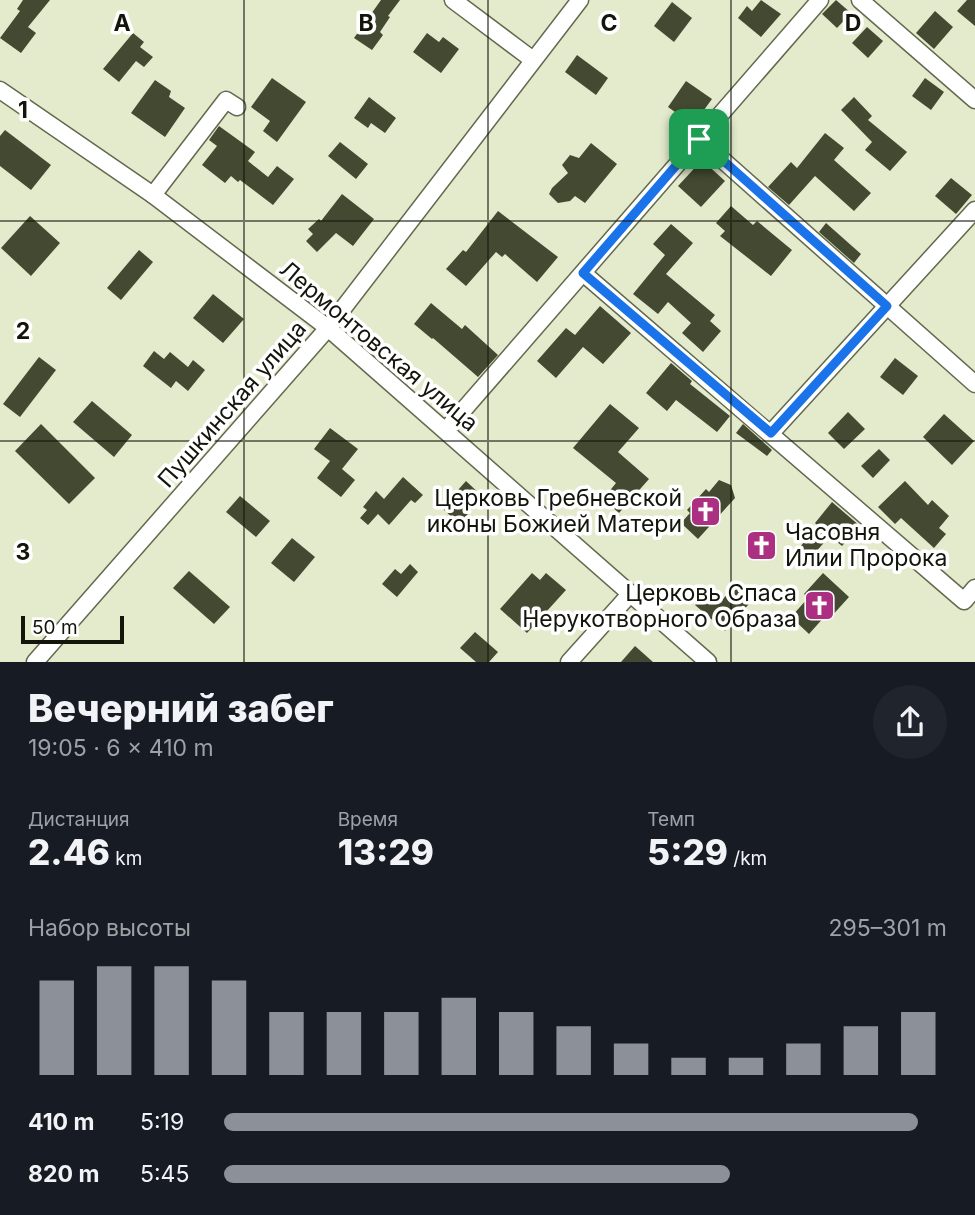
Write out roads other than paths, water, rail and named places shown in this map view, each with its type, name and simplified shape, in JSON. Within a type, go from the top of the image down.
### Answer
[{"type":"street","points":[[453,0],[533,60]]},
{"type":"street","name":"Пушкинская улица","points":[[35,662],[328,328],[580,0]]},
{"type":"street","points":[[446,430],[820,0]]},
{"type":"street","points":[[860,0],[975,100]]},
{"type":"street","name":"Лермонтовская улица","points":[[0,90],[153,195],[328,328],[708,662]]},
{"type":"street","points":[[153,195],[226,100],[237,107]]},
{"type":"street","points":[[699,139],[975,384]]},
{"type":"street","points":[[771,433],[975,210]]},
{"type":"street","points":[[583,273],[964,601],[975,588]]},
{"type":"street","points":[[569,662],[631,593]]},
{"type":"place","name":"Церковь Гребневской иконы Божией Матери","points":[[705,511]]},
{"type":"place","name":"Часовня Илии Пророка","points":[[762,545]]},
{"type":"place","name":"Церковь Спаса Нерукотворного Образа","points":[[820,606]]}]
